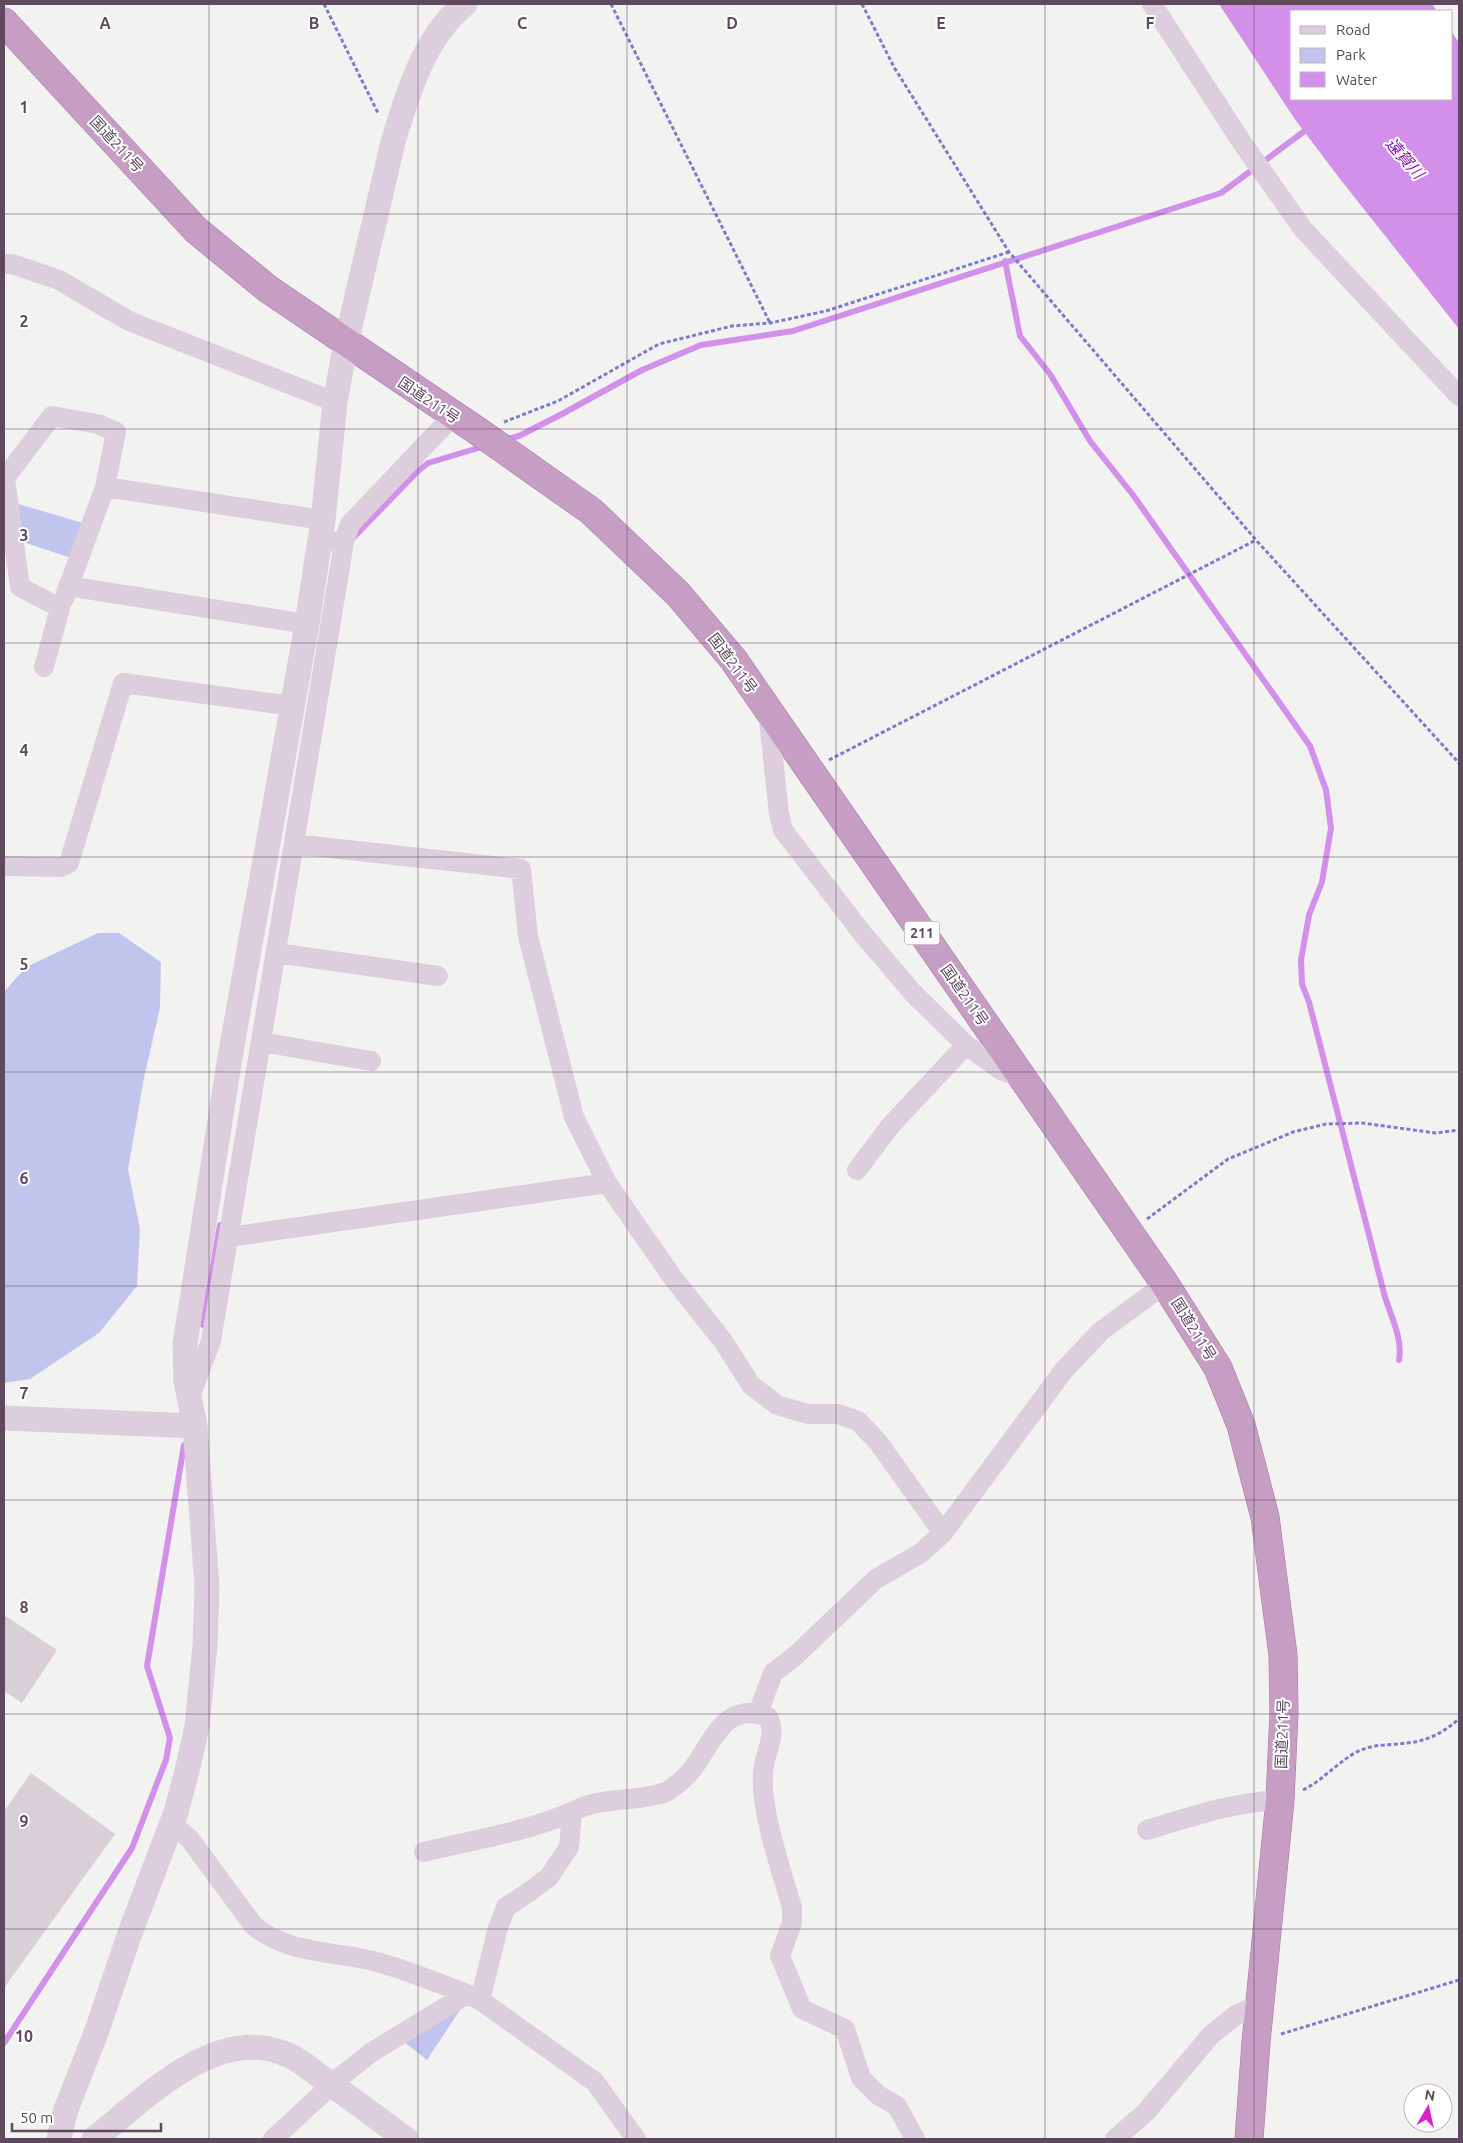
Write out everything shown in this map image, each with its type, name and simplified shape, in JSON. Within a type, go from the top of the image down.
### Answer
[{"type":"highway","name":"国道211号","points":[[4,22],[196,230],[268,289],[346,344],[479,432],[591,511],[678,594],[733,659],[1130,1231],[1218,1368],[1241,1425],[1265,1517],[1283,1655],[1284,1713],[1280,1800],[1256,2042],[1249,2139]]},
{"type":"street","points":[[189,1399],[211,1341],[294,844],[329,534],[335,402],[346,344],[393,142],[414,77],[442,28],[465,4]]},
{"type":"street","points":[[1152,4],[1243,144],[1303,228],[1459,396]]},
{"type":"street","points":[[4,264],[12,264],[59,280],[129,321],[335,402]]},
{"type":"street","points":[[44,667],[60,608],[105,486],[116,432],[98,424],[52,416],[5,478],[20,587],[60,608]]},
{"type":"street","points":[[105,486],[329,534],[350,524],[454,416]]},
{"type":"street","points":[[59,2139],[65,2112],[96,2033],[130,1933],[171,1824],[188,1768],[197,1726],[205,1645],[207,1587],[195,1426],[186,1381],[185,1344],[230,1057],[307,624],[329,534]]},
{"type":"street","points":[[68,586],[307,624]]},
{"type":"street","points":[[4,866],[56,867],[69,863],[124,683],[293,706]]},
{"type":"street","points":[[768,712],[779,814],[783,830],[862,933],[913,993],[966,1045],[1001,1070],[1023,1078]]},
{"type":"street","points":[[294,844],[521,869],[528,936],[574,1117],[607,1183],[673,1278],[723,1341],[751,1385],[777,1405],[808,1414],[838,1414],[858,1421],[878,1442],[943,1533]]},
{"type":"street","points":[[276,953],[438,976]]},
{"type":"street","points":[[261,1042],[371,1061]]},
{"type":"street","points":[[857,1170],[891,1125],[966,1045]]},
{"type":"street","points":[[228,1237],[607,1183]]},
{"type":"street","points":[[758,1713],[772,1674],[795,1656],[876,1579],[921,1552],[943,1533],[1064,1370],[1101,1331],[1165,1284]]},
{"type":"street","points":[[4,1418],[195,1426]]},
{"type":"street","points":[[424,1852],[558,1818],[583,1806],[647,1797],[668,1791],[685,1778],[699,1760],[712,1736],[735,1716],[758,1713],[768,1717],[773,1726],[763,1772],[766,1812],[792,1907],[792,1923],[780,1956],[802,2009],[844,2029],[861,2078],[878,2095],[897,2106],[915,2139]]},
{"type":"street","points":[[1147,1830],[1208,1811],[1262,1801],[1280,1800]]},
{"type":"street","points":[[273,2139],[339,2078],[372,2052],[473,1997],[506,1906],[529,1892],[549,1876],[569,1847],[572,1812]]},
{"type":"street","points":[[171,1824],[189,1838],[254,1926],[266,1936],[285,1944],[369,1960],[409,1972],[473,1997],[595,2082],[636,2139]]},
{"type":"street","points":[[1115,2139],[1146,2112],[1211,2035],[1236,2015],[1261,2004]]},
{"type":"street","points":[[94,2139],[183,2068],[221,2052],[258,2047],[279,2051],[297,2059],[406,2139]]},
{"type":"path","points":[[324,4],[393,142]]},
{"type":"path","points":[[611,4],[770,323]]},
{"type":"path","points":[[862,4],[894,67],[1009,252],[1256,540],[1459,763]]},
{"type":"path","points":[[479,432],[558,401],[659,344],[732,326],[770,323],[826,311],[1009,252]]},
{"type":"path","points":[[809,770],[1256,540]]},
{"type":"path","points":[[1130,1231],[1228,1159],[1293,1132],[1326,1124],[1362,1123],[1436,1133],[1459,1130]]},
{"type":"path","points":[[1280,1800],[1307,1788],[1362,1750],[1380,1745],[1410,1743],[1431,1738],[1446,1730],[1459,1719]]},
{"type":"path","points":[[1256,2042],[1459,1980]]},
{"type":"green space","points":[[15,503],[83,523],[71,558],[20,541]]},
{"type":"green space","points":[[98,933],[119,933],[161,962],[160,1008],[144,1078],[128,1169],[140,1229],[137,1286],[99,1333],[30,1379],[4,1383],[4,992],[26,967]]},
{"type":"green space","points":[[462,2007],[427,2060],[403,2041]]},
{"type":"water","name":"遠賀川","points":[[1219,4],[1432,4],[1436,10],[1290,10],[1290,100],[1453,100],[1453,34],[1459,43],[1459,329],[1340,179],[1294,118]]},
{"type":"building","points":[[4,1615],[57,1650],[22,1703],[4,1691]]},
{"type":"building","points":[[31,1773],[115,1834],[4,1988],[4,1811]]},
{"type":"waterway","points":[[504,440],[519,436],[642,370],[701,345],[793,331],[1221,193],[1310,127]]},
{"type":"waterway","points":[[1005,261],[1020,336],[1050,374],[1090,441],[1133,495],[1310,746],[1326,790],[1331,828],[1322,882],[1309,915],[1301,960],[1302,984],[1309,1002],[1385,1297],[1398,1336],[1399,1360]]},
{"type":"waterway","points":[[353,538],[428,463],[485,446]]},
{"type":"waterway","points":[[203,1325],[220,1225]]},
{"type":"waterway","points":[[4,2043],[132,1848],[166,1760],[170,1738],[147,1666],[184,1445]]}]
